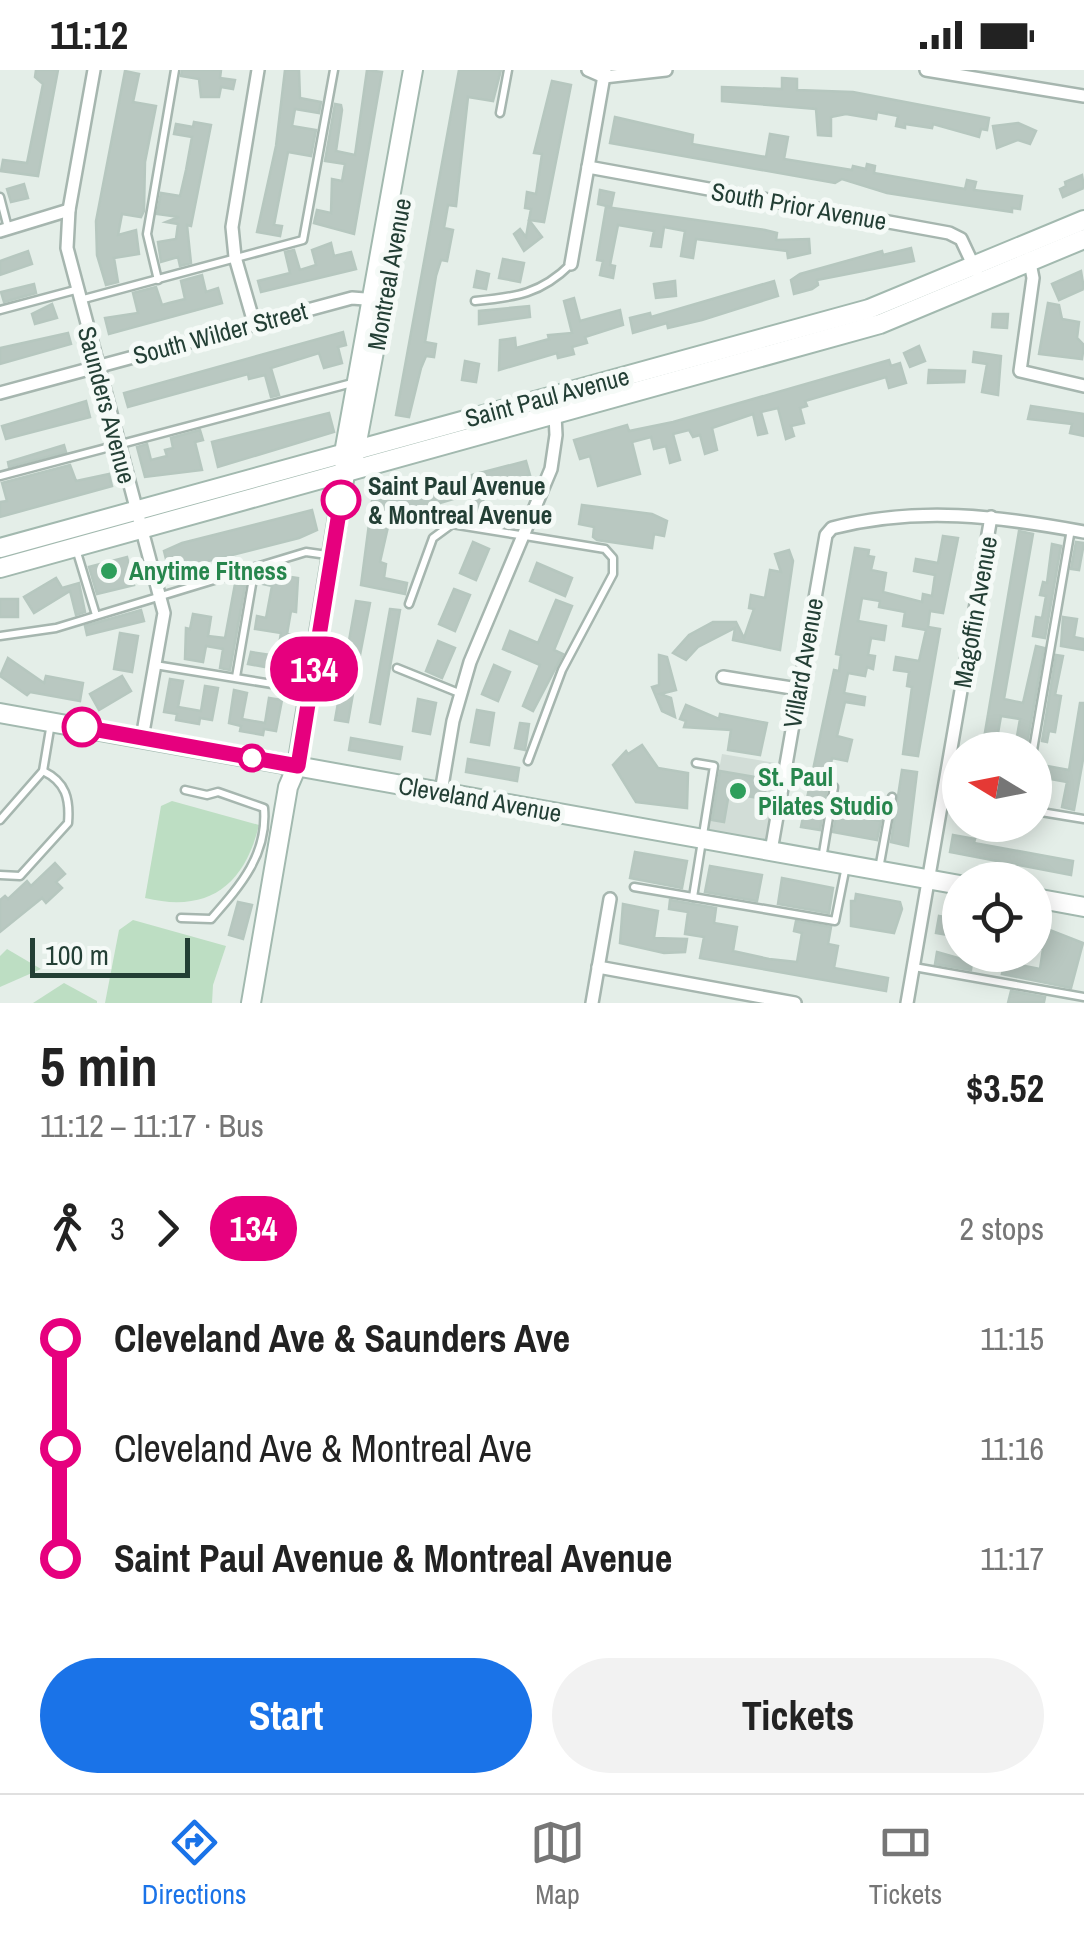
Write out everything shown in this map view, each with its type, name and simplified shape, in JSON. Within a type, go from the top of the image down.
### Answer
[{"type":"street","name":"Saunders Avenue","points":[[94,70],[69,210],[67,248],[163,620],[142,738]]},
{"type":"street","points":[[254,323],[235,258],[232,216],[258,70]]},
{"type":"street","name":"Montreal Avenue","points":[[261,1003],[288,787],[298,766],[413,70]]},
{"type":"street","name":"Montreal Avenue","points":[[378,300],[425,70]]},
{"type":"street","points":[[588,70],[604,74],[666,70]]},
{"type":"street","points":[[926,70],[1084,96]]},
{"type":"street","points":[[571,264],[604,74]]},
{"type":"street","name":"South Prior Avenue","points":[[588,168],[948,232],[962,240],[977,274]]},
{"type":"street","points":[[4,230],[69,210]]},
{"type":"street","name":"Saint Paul Avenue","points":[[0,568],[75,548],[138,520],[352,451],[869,309],[1028,253],[1084,220]]},
{"type":"street","name":"Saint Paul Avenue","points":[[1028,253],[1084,240]]},
{"type":"street","points":[[1028,253],[1033,278],[1020,371],[1084,386]]},
{"type":"street","name":"Saint Paul Avenue","points":[[0,548],[345,474],[556,415],[880,324],[977,274]]},
{"type":"street","name":"South Wilder Street","points":[[0,393],[352,298],[378,300]]},
{"type":"street","points":[[440,792],[460,694],[552,469],[554,395]]},
{"type":"street","name":"Villard Avenue","points":[[772,851],[826,535],[832,528],[903,514],[992,517]]},
{"type":"street","points":[[992,517],[1077,530]]},
{"type":"street","name":"Magoffin Avenue","points":[[954,732],[992,517]]},
{"type":"street","points":[[723,677],[798,689]]},
{"type":"street","name":"Cleveland Avenue","points":[[0,713],[942,882]]},
{"type":"street","name":"Magoffin Avenue","points":[[907,1003],[942,801]]},
{"type":"street","name":"Montreal Avenue","points":[[251,1003],[280,866]]},
{"type":"street","points":[[592,1003],[610,898]]},
{"type":"street","points":[[1052,901],[1084,907]]},
{"type":"street","points":[[598,968],[794,1003]]},
{"type":"lane","points":[[158,280],[147,234],[175,70]]},
{"type":"lane","points":[[0,310],[158,280],[303,240],[334,70]]},
{"type":"lane","points":[[500,112],[508,70]]},
{"type":"lane","points":[[0,197],[4,230]]},
{"type":"lane","points":[[474,302],[530,295],[552,283],[571,264]]},
{"type":"lane","points":[[0,476],[344,381],[364,382]]},
{"type":"lane","points":[[408,604],[433,538],[452,524],[605,549],[613,558],[613,574],[562,670],[528,761]]},
{"type":"lane","points":[[1037,732],[1077,530]]},
{"type":"lane","points":[[75,548],[96,615]]},
{"type":"lane","points":[[0,636],[56,628],[306,552],[331,556]]},
{"type":"lane","points":[[236,677],[255,567]]},
{"type":"lane","points":[[155,665],[311,690]]},
{"type":"lane","points":[[397,668],[460,694]]},
{"type":"lane","points":[[0,820],[43,771],[51,721]]},
{"type":"lane","points":[[692,897],[714,766],[696,763]]},
{"type":"lane","points":[[771,768],[785,770]]},
{"type":"lane","points":[[0,875],[20,876],[68,824],[67,794],[57,778],[43,771]]},
{"type":"lane","points":[[822,860],[834,787]]},
{"type":"lane","points":[[181,918],[211,919],[256,861],[266,825],[264,808],[218,792],[208,795],[184,790]]},
{"type":"lane","points":[[878,870],[892,797]]},
{"type":"lane","points":[[831,804],[888,814]]},
{"type":"lane","points":[[1052,814],[1084,819]]},
{"type":"lane","points":[[763,815],[777,817]]},
{"type":"lane","points":[[256,861],[280,866]]},
{"type":"lane","points":[[634,886],[835,921],[846,864]]},
{"type":"lane","points":[[913,966],[1084,997]]},
{"type":"shaded area","points":[[722,754],[788,765],[774,852],[706,840]]},
{"type":"green space","points":[[172,801],[259,825],[244,865],[220,890],[204,898],[167,902],[145,898],[161,806]]},
{"type":"green space","points":[[133,920],[226,946],[213,985],[212,1003],[105,1003],[119,930]]},
{"type":"green space","points":[[7,949],[41,969],[0,987],[0,956]]},
{"type":"green space","points":[[64,983],[97,1001],[97,1003],[33,1003]]},
{"type":"building","points":[[36,70],[58,70],[38,176],[1,171],[3,160],[27,163],[43,84],[35,77]]},
{"type":"building","points":[[182,70],[221,70],[220,78],[235,80],[233,89],[221,87],[219,97],[201,97],[199,79],[181,76]]},
{"type":"building","points":[[285,70],[299,70],[300,98],[321,102],[319,113],[295,109],[292,126],[316,130],[311,156],[288,152],[274,225],[282,226],[280,236],[257,232],[276,146]]},
{"type":"building","points":[[367,70],[382,72],[354,234],[314,223],[317,210],[331,213],[332,179],[342,181],[345,164],[325,161],[335,104],[341,105],[342,110],[336,151],[355,155]]},
{"type":"building","points":[[459,70],[501,70],[493,101],[468,97],[456,206],[448,205],[444,228],[453,230],[447,261],[441,260],[436,276],[425,342],[436,344],[434,357],[426,356],[421,368],[409,417],[396,415]]},
{"type":"building","points":[[125,71],[139,74],[133,102],[156,106],[145,162],[144,211],[141,217],[122,214],[118,235],[136,230],[139,254],[114,258],[118,282],[106,285],[97,255],[96,221]]},
{"type":"building","points":[[782,78],[797,79],[797,90],[853,92],[989,118],[987,130],[981,129],[979,137],[933,124],[932,128],[905,124],[905,128],[896,126],[898,116],[877,112],[876,119],[846,114],[831,117],[831,136],[818,135],[816,109],[722,101],[722,87],[782,89]]},
{"type":"building","points":[[552,81],[571,85],[544,222],[529,220],[531,209],[525,208],[527,192],[536,194],[542,154],[534,153]]},
{"type":"building","points":[[615,117],[693,135],[692,144],[766,157],[770,134],[788,137],[784,159],[852,170],[853,166],[866,169],[867,164],[875,166],[874,173],[965,189],[967,180],[976,182],[974,190],[1022,196],[1020,209],[1012,208],[1012,212],[887,193],[842,179],[835,183],[610,143]]},
{"type":"building","points":[[194,122],[211,125],[191,226],[187,225],[191,263],[180,266],[178,257],[161,262],[158,242],[176,239],[178,224],[166,222],[179,217],[157,214],[161,193],[180,196],[186,170],[192,137],[174,134],[176,124],[193,127]]},
{"type":"building","points":[[1018,123],[1036,131],[1030,144],[1018,140],[997,148],[993,126]]},
{"type":"building","points":[[1082,175],[1084,188],[1063,197],[1060,189],[1066,186],[1065,182]]},
{"type":"building","points":[[24,184],[28,198],[11,202],[7,189]]},
{"type":"building","points":[[600,190],[614,193],[611,207],[598,204]]},
{"type":"building","points":[[606,207],[765,230],[777,233],[776,240],[809,239],[810,253],[788,258],[787,251],[696,239],[693,258],[681,256],[685,231],[664,227],[661,247],[651,246],[654,231],[618,225],[610,265],[615,266],[613,278],[600,275],[603,261],[597,260]]},
{"type":"building","points":[[529,220],[542,237],[524,251],[514,234],[520,229],[526,237]]},
{"type":"building","points":[[331,243],[334,256],[351,252],[356,269],[261,292],[258,281],[290,273],[285,252],[294,250],[300,270],[316,265],[312,250]]},
{"type":"building","points":[[911,248],[914,261],[817,280],[818,285],[812,289],[794,294],[791,280],[800,274],[882,251],[883,255]]},
{"type":"building","points":[[28,251],[32,264],[0,275],[0,261]]},
{"type":"building","points":[[503,259],[524,263],[520,282],[499,278]]},
{"type":"building","points":[[477,271],[489,274],[486,289],[474,287]]},
{"type":"building","points":[[1081,271],[1084,289],[1059,300],[1052,284]]},
{"type":"building","points":[[202,275],[206,292],[218,288],[222,303],[109,334],[105,318],[138,313],[133,293],[156,287],[162,305],[185,299],[181,281]]},
{"type":"building","points":[[675,281],[676,296],[656,298],[654,284]]},
{"type":"building","points":[[774,281],[778,296],[702,320],[668,328],[667,323],[633,333],[630,318],[650,313],[651,317]]},
{"type":"building","points":[[34,284],[36,293],[4,302],[1,292]]},
{"type":"building","points":[[574,298],[580,321],[620,310],[623,325],[585,337],[587,343],[572,347],[574,354],[558,358],[557,353],[499,370],[500,340],[515,338],[516,348],[549,339],[548,335],[572,333],[564,301]]},
{"type":"building","points":[[1048,303],[1059,305],[1062,319],[1079,322],[1077,338],[1084,345],[1082,359],[1039,354]]},
{"type":"building","points":[[52,304],[57,318],[35,324],[32,314]]},
{"type":"building","points":[[529,306],[530,317],[479,324],[479,311]]},
{"type":"building","points":[[993,314],[1008,314],[1007,328],[992,327]]},
{"type":"building","points":[[343,332],[346,345],[338,347],[342,363],[324,368],[319,353],[271,368],[279,395],[271,397],[265,375],[249,379],[248,374],[128,407],[124,393]]},
{"type":"building","points":[[68,333],[71,344],[0,364],[0,348]]},
{"type":"building","points":[[919,346],[925,361],[910,367],[904,353]]},
{"type":"building","points":[[974,352],[1001,356],[998,395],[982,392],[987,364],[973,362]]},
{"type":"building","points":[[889,360],[891,366],[900,363],[906,383],[889,388],[886,377],[805,401],[807,406],[800,408],[804,423],[791,426],[794,436],[786,439],[778,408],[761,412],[767,433],[758,435],[753,414],[712,428],[717,450],[705,454],[700,435],[693,437],[689,430],[673,434],[680,460],[670,463],[666,446],[654,449],[651,437],[632,442],[640,474],[598,486],[590,456],[580,459],[574,440],[627,425],[629,431],[673,422]]},
{"type":"building","points":[[465,361],[479,364],[476,382],[462,380]]},
{"type":"building","points":[[929,370],[965,371],[964,382],[928,383]]},
{"type":"building","points":[[86,401],[90,417],[6,439],[2,426]]},
{"type":"building","points":[[1031,406],[1084,414],[1084,436],[1070,433],[1072,424],[1028,419]]},
{"type":"building","points":[[329,413],[334,432],[218,467],[212,442]]},
{"type":"building","points":[[200,430],[203,440],[195,442],[202,470],[145,477],[137,447],[147,444],[151,460],[167,456],[165,450],[173,448],[171,438]]},
{"type":"building","points":[[64,445],[66,452],[9,467],[8,462]]},
{"type":"building","points":[[526,461],[530,475],[481,488],[486,516],[476,518],[470,494],[390,518],[380,562],[386,564],[384,578],[407,583],[405,594],[361,585],[372,501]]},
{"type":"building","points":[[70,465],[76,481],[109,474],[112,486],[0,517],[0,502],[7,501],[2,483]]},
{"type":"building","points":[[582,505],[652,514],[667,521],[664,536],[654,534],[652,548],[597,540],[593,537],[594,527],[579,524]]},
{"type":"building","points":[[502,508],[504,523],[489,523],[487,510]]},
{"type":"building","points":[[312,510],[317,530],[299,538],[169,571],[164,551],[182,543]]},
{"type":"building","points":[[1019,531],[1033,534],[1004,699],[1023,703],[1036,646],[1044,648],[1029,732],[1018,732],[1020,719],[1001,716],[998,732],[985,732]]},
{"type":"building","points":[[943,536],[958,538],[943,613],[930,611],[928,627],[940,629],[918,756],[903,754],[912,687],[907,686],[909,672],[894,670],[896,657],[919,661],[926,630],[903,626],[905,612],[879,607],[880,601],[862,598],[858,621],[886,626],[884,640],[871,638],[868,655],[875,656],[873,669],[867,667],[865,676],[848,673],[844,693],[865,697],[864,705],[845,702],[837,736],[852,740],[847,761],[832,758],[820,830],[801,827],[834,670],[839,671],[841,655],[836,654],[855,548],[869,550],[868,556],[874,557],[871,570],[886,573],[883,592],[922,602],[923,594],[932,596],[935,575],[914,571],[916,559],[938,563]]},
{"type":"building","points":[[473,542],[489,549],[476,580],[460,573]]},
{"type":"building","points":[[1076,542],[1084,543],[1079,570],[1071,569]]},
{"type":"building","points":[[1052,544],[1061,546],[1045,638],[1033,636],[1036,617],[1042,618],[1046,596],[1040,595],[1043,582],[1047,583]]},
{"type":"building","points":[[789,550],[793,561],[780,650],[733,640],[735,628],[698,647],[686,660],[673,653],[689,635],[713,622],[736,622],[744,638],[754,609],[749,608],[751,595],[765,598],[770,570],[781,572],[775,554]]},
{"type":"building","points":[[127,557],[134,585],[97,594],[89,567]]},
{"type":"building","points":[[537,563],[572,578],[565,596],[530,581]]},
{"type":"building","points":[[265,573],[298,578],[296,612],[291,611],[287,634],[293,635],[289,658],[283,657],[281,670],[248,664],[251,652],[277,656],[281,633],[255,629],[257,616],[266,618],[272,586],[263,584]]},
{"type":"building","points":[[56,578],[62,588],[79,583],[85,612],[76,615],[70,591],[34,613],[24,597]]},
{"type":"building","points":[[235,584],[245,586],[230,670],[220,668],[223,649],[206,646],[203,662],[185,659],[186,628],[190,629],[193,614],[211,617],[208,636],[225,638]]},
{"type":"building","points":[[454,589],[470,595],[455,631],[439,624]]},
{"type":"building","points":[[0,599],[18,599],[18,617],[0,617]]},
{"type":"building","points":[[556,600],[572,606],[554,650],[563,654],[533,711],[523,706],[540,665],[503,649],[510,631],[538,643]]},
{"type":"building","points":[[356,601],[370,603],[360,655],[347,652]]},
{"type":"building","points":[[390,609],[400,610],[380,724],[370,722]]},
{"type":"building","points":[[141,610],[144,621],[87,635],[85,626]]},
{"type":"building","points":[[1063,617],[1077,619],[1074,637],[1084,639],[1084,650],[1061,646]]},
{"type":"building","points":[[120,633],[138,636],[132,672],[114,669]]},
{"type":"building","points":[[438,641],[455,648],[442,678],[426,671]]},
{"type":"building","points":[[659,655],[667,657],[676,690],[660,694],[671,698],[675,717],[662,711],[652,687],[659,685]]},
{"type":"building","points":[[1056,655],[1063,656],[1055,695],[1061,696],[1055,732],[1043,732]]},
{"type":"building","points":[[8,658],[44,683],[46,676],[83,683],[80,701],[30,692],[27,695],[0,676]]},
{"type":"building","points":[[494,665],[510,672],[498,701],[482,694]]},
{"type":"building","points":[[344,669],[357,671],[348,722],[335,720]]},
{"type":"building","points":[[122,676],[131,691],[99,710],[90,694]]},
{"type":"building","points":[[170,679],[183,681],[178,707],[201,711],[205,686],[218,688],[212,720],[200,718],[199,724],[176,720],[177,714],[164,712]]},
{"type":"building","points":[[234,690],[247,693],[242,719],[265,723],[269,698],[282,700],[276,731],[264,729],[263,735],[240,731],[241,726],[229,723]]},
{"type":"building","points":[[418,699],[436,703],[430,734],[413,731]]},
{"type":"building","points":[[1080,703],[1084,703],[1084,754],[1074,810],[1062,807],[1067,782],[1052,779],[1052,767],[1069,770]]},
{"type":"building","points":[[686,705],[719,719],[720,714],[767,723],[760,755],[728,750],[731,730],[684,727],[686,721],[680,719]]},
{"type":"building","points":[[477,710],[494,713],[489,745],[471,742]]},
{"type":"building","points":[[520,723],[529,724],[525,750],[515,748]]},
{"type":"building","points":[[351,738],[402,747],[400,759],[349,750]]},
{"type":"building","points":[[642,745],[658,768],[688,773],[687,808],[636,802],[613,765],[626,751],[628,754]]},
{"type":"building","points":[[468,759],[519,768],[517,781],[466,772]]},
{"type":"building","points":[[902,770],[917,772],[908,846],[891,842]]},
{"type":"building","points":[[720,771],[767,779],[764,799],[729,793],[724,822],[712,820]]},
{"type":"building","points":[[837,813],[881,821],[877,840],[833,832]]},
{"type":"building","points":[[952,842],[974,842],[1073,861],[1071,875],[1052,871],[1052,862],[1003,862],[950,852]]},
{"type":"building","points":[[635,852],[687,861],[682,888],[630,878]]},
{"type":"building","points":[[55,863],[65,874],[56,882],[62,888],[46,903],[42,898],[0,932],[0,900],[5,896],[8,899],[27,881],[31,886]]},
{"type":"building","points":[[710,866],[762,875],[757,901],[705,892]]},
{"type":"building","points":[[782,878],[833,888],[829,913],[778,904]]},
{"type":"building","points":[[856,894],[900,902],[902,909],[894,933],[851,926],[851,901],[855,901]]},
{"type":"building","points":[[670,900],[716,908],[714,923],[737,927],[733,951],[769,959],[797,962],[802,933],[794,931],[796,921],[831,927],[828,944],[838,946],[834,968],[888,978],[886,991],[700,958],[704,937],[685,934],[688,912],[669,909]]},
{"type":"building","points":[[238,902],[252,905],[243,939],[229,935]]},
{"type":"building","points":[[623,904],[658,911],[654,938],[687,939],[685,952],[664,953],[620,943]]},
{"type":"building","points":[[939,916],[942,916],[942,934],[936,933]]},
{"type":"building","points":[[1052,931],[1083,943],[1071,988],[1002,974],[1052,972]]},
{"type":"building","points":[[937,952],[942,953],[942,965],[935,964]]},
{"type":"building","points":[[1011,991],[1045,997],[1044,1002],[1008,1003]]},
{"type":"bus line","name":"134","points":[[82,727],[298,766],[341,500]]},
{"type":"place","name":"Saint Paul Avenue & Montreal Avenue","points":[[341,500]]},
{"type":"place","name":"Anytime Fitness","points":[[109,571]]},
{"type":"place","name":"St. Paul Pilates Studio","points":[[738,791]]}]
